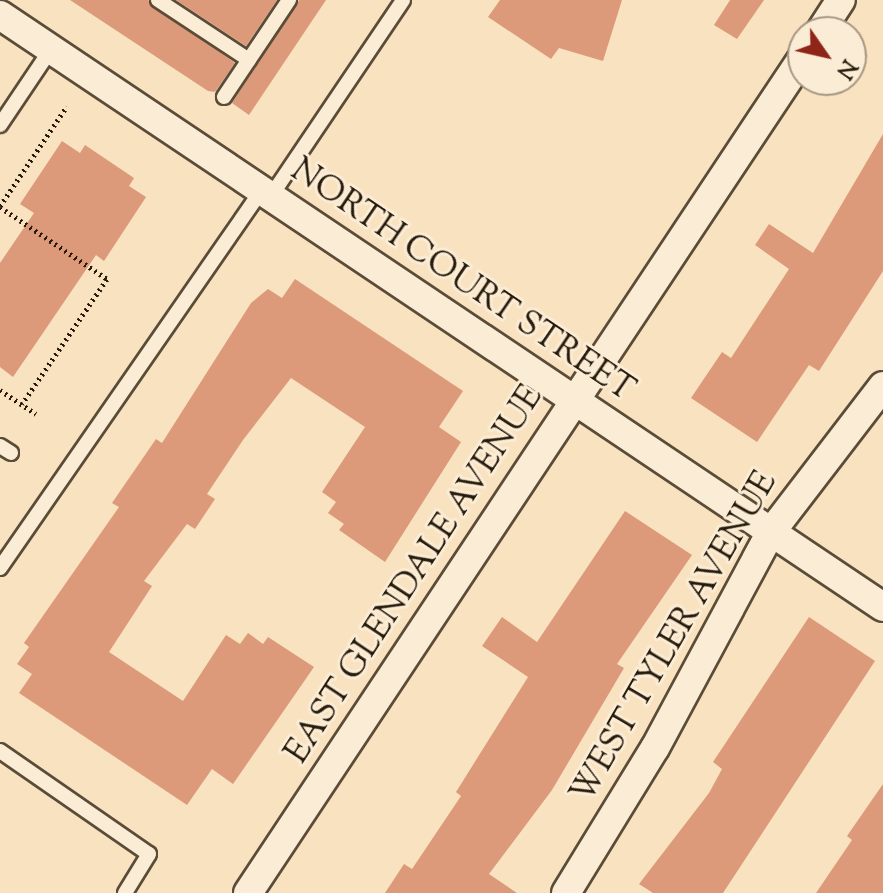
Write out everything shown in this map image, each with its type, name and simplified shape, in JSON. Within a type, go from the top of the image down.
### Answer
[{"type":"street","name":"NORTH COURT STREET","points":[[0,15],[883,607]]},
{"type":"street","name":"EAST GLENDALE AVENUE","points":[[248,893],[787,81]]},
{"type":"street","name":"WEST TYLER AVENUE","points":[[566,893],[655,748],[771,532],[883,386]]},
{"type":"lane","points":[[158,0],[249,60]]},
{"type":"lane","points":[[224,97],[289,0]]},
{"type":"lane","points":[[0,568],[403,0]]},
{"type":"lane","points":[[0,125],[51,49]]},
{"type":"lane","points":[[0,751],[149,854],[125,893]]},
{"type":"path","points":[[22,404],[107,279],[0,207],[67,106]]},
{"type":"path","points":[[0,390],[36,414]]},
{"type":"building","points":[[70,0],[148,0],[235,63],[215,92],[208,91]]},
{"type":"building","points":[[176,0],[277,0],[246,46]]},
{"type":"building","points":[[299,0],[326,0],[249,115],[232,103]]},
{"type":"building","points":[[500,0],[622,0],[603,61],[559,48],[551,59],[488,17]]},
{"type":"building","points":[[730,0],[764,0],[737,39],[714,25]]},
{"type":"building","points":[[883,134],[883,271],[819,371],[809,365],[757,442],[691,398],[722,352],[731,358],[789,269],[755,245],[769,224],[813,253]]},
{"type":"building","points":[[62,141],[80,153],[85,145],[134,178],[129,186],[146,197],[104,261],[96,255],[13,377],[0,367],[0,263],[34,213],[20,204]]},
{"type":"building","points":[[295,279],[463,391],[439,427],[461,442],[385,562],[339,530],[344,524],[328,513],[336,502],[322,492],[365,427],[291,378],[243,440],[207,494],[215,499],[195,529],[187,524],[144,581],[152,586],[109,652],[183,701],[226,635],[240,644],[248,633],[263,644],[268,637],[314,667],[233,784],[212,769],[187,805],[19,693],[32,674],[17,664],[29,647],[24,643],[119,507],[112,503],[156,439],[162,443],[251,303],[268,289],[282,298]]},
{"type":"building","points":[[625,511],[692,555],[617,664],[624,668],[552,790],[489,874],[517,893],[385,893],[404,864],[412,869],[461,796],[456,792],[528,677],[482,646],[502,617],[537,642]]},
{"type":"building","points":[[809,617],[875,661],[723,893],[653,893],[639,884],[709,793],[722,769],[713,762]]},
{"type":"building","points":[[883,784],[883,893],[816,893],[852,840],[847,836]]}]
